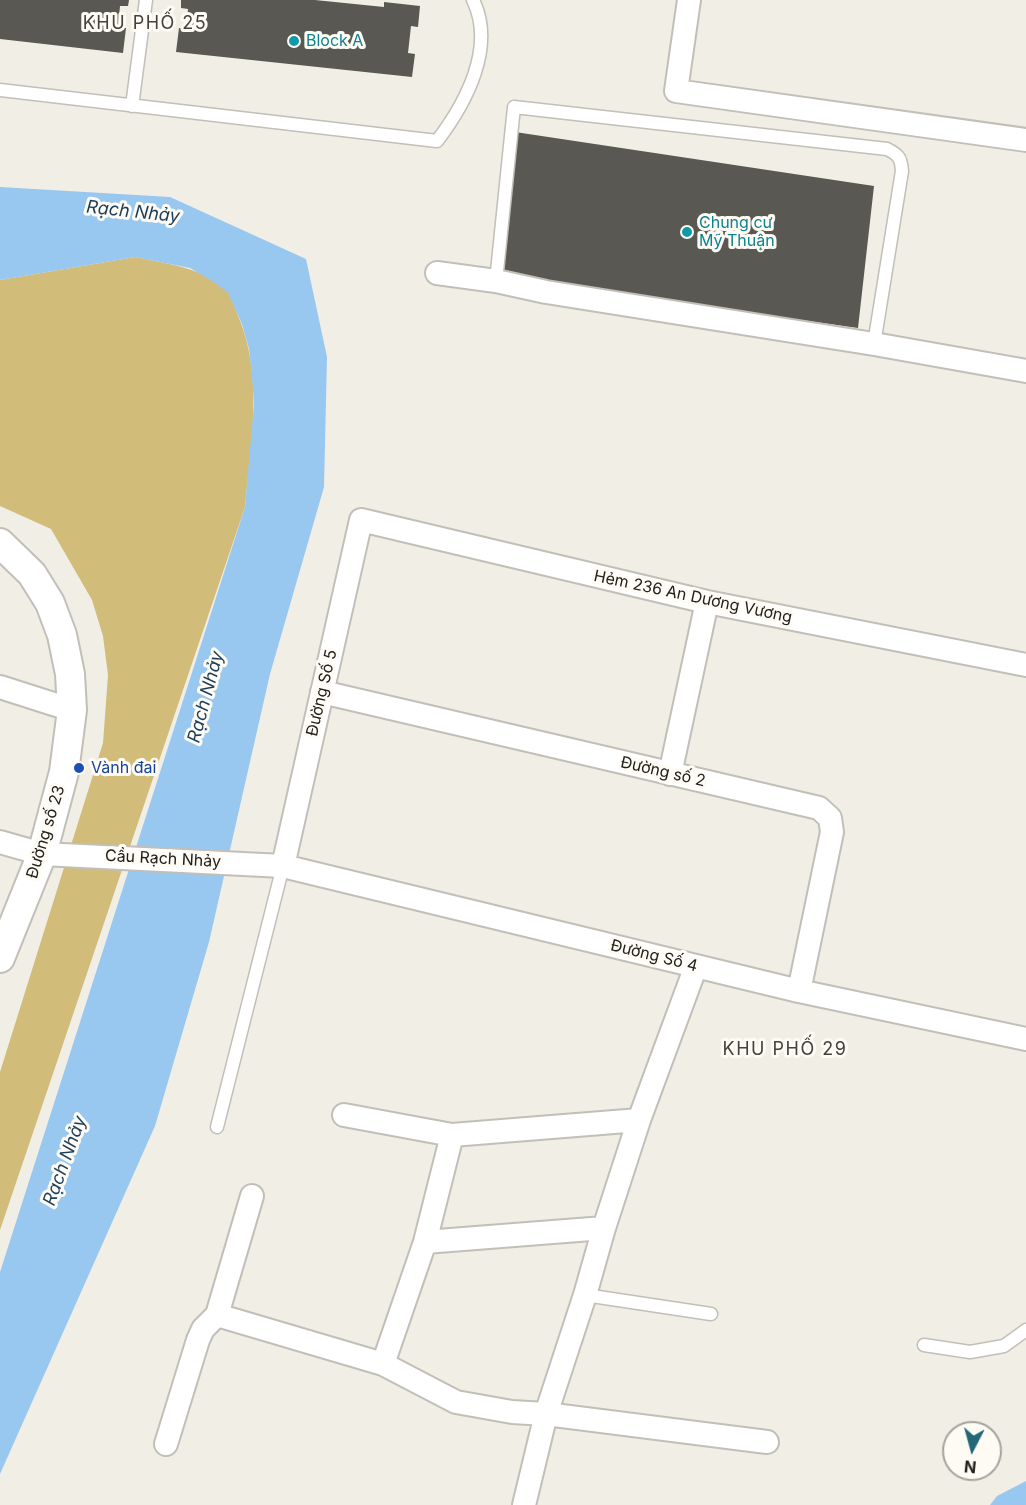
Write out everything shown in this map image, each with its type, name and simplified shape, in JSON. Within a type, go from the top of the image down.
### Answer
[{"type":"street","points":[[689,0],[676,91],[1026,140]]},
{"type":"street","points":[[437,273],[1026,371]]},
{"type":"street","name":"Hẻm 236 An Dương Vương","points":[[361,520],[707,602],[1026,664]]},
{"type":"street","name":"Đường Số 5","points":[[283,866],[361,520]]},
{"type":"street","name":"Đường số 23","points":[[0,543],[32,574],[50,603],[62,635],[70,674],[72,710],[71,735],[64,772],[42,854],[0,958]]},
{"type":"street","points":[[670,774],[707,602]]},
{"type":"street","points":[[0,687],[72,710]]},
{"type":"street","name":"Đường số 2","points":[[322,692],[819,808],[830,818],[832,832],[799,991]]},
{"type":"street","name":"Cầu Rạch Nhảy","points":[[0,842],[42,854],[283,866]]},
{"type":"street","name":"Đường Số 4","points":[[283,866],[799,991],[1026,1039]]},
{"type":"street","points":[[524,1505],[546,1414],[585,1295],[603,1228],[639,1120],[696,966]]},
{"type":"street","points":[[344,1115],[452,1135],[639,1120]]},
{"type":"street","points":[[383,1364],[425,1242],[452,1135]]},
{"type":"street","points":[[166,1444],[198,1340],[203,1329],[217,1315],[252,1196]]},
{"type":"street","points":[[425,1242],[603,1228]]},
{"type":"street","points":[[217,1315],[383,1364],[456,1402],[512,1412],[546,1414],[767,1442]]},
{"type":"lane","points":[[132,106],[146,0]]},
{"type":"lane","points":[[0,90],[437,141],[451,122],[478,62],[482,38],[480,14],[473,0]]},
{"type":"lane","points":[[496,281],[514,107],[887,149],[897,154],[901,160],[902,171],[874,344]]},
{"type":"lane","points":[[217,1128],[283,866]]},
{"type":"lane","points":[[585,1295],[711,1314]]},
{"type":"lane","points":[[924,1345],[970,1352],[1004,1346],[1026,1330]]},
{"type":"shaded area","points":[[135,257],[172,264],[209,277],[228,292],[232,299],[245,336],[253,384],[252,434],[245,507],[0,1230],[0,1072],[103,743],[108,675],[103,636],[92,600],[51,529],[0,506],[0,280]]},
{"type":"water","name":"Rạch Nhảy","points":[[0,187],[170,197],[306,259],[327,357],[324,487],[270,674],[209,942],[155,1126],[0,1474],[0,1272],[245,507],[254,404],[249,349],[242,324],[228,293],[190,268],[135,257],[0,280]]},
{"type":"water","points":[[1026,1481],[1026,1505],[990,1505],[997,1496]]},
{"type":"building","points":[[0,0],[129,0],[128,6],[120,6],[118,27],[126,28],[123,53],[0,39]]},
{"type":"building","name":"Block A","points":[[181,0],[315,0],[384,7],[384,2],[420,6],[418,27],[411,26],[408,53],[415,54],[412,77],[176,52],[179,28],[186,29],[188,9],[181,8]]},
{"type":"building","name":"Chung cư Mỹ Thuận","points":[[515,132],[874,186],[858,328],[501,278]]},
{"type":"place","name":"Block A","points":[[294,41]]},
{"type":"place","name":"Chung cư Mỹ Thuận","points":[[687,232]]},
{"type":"place","name":"Vành đai","points":[[79,768]]},
{"type":"district","name":"KHU PHỐ 25","points":[[145,24]]},
{"type":"district","name":"KHU PHỐ 29","points":[[785,1050]]}]
